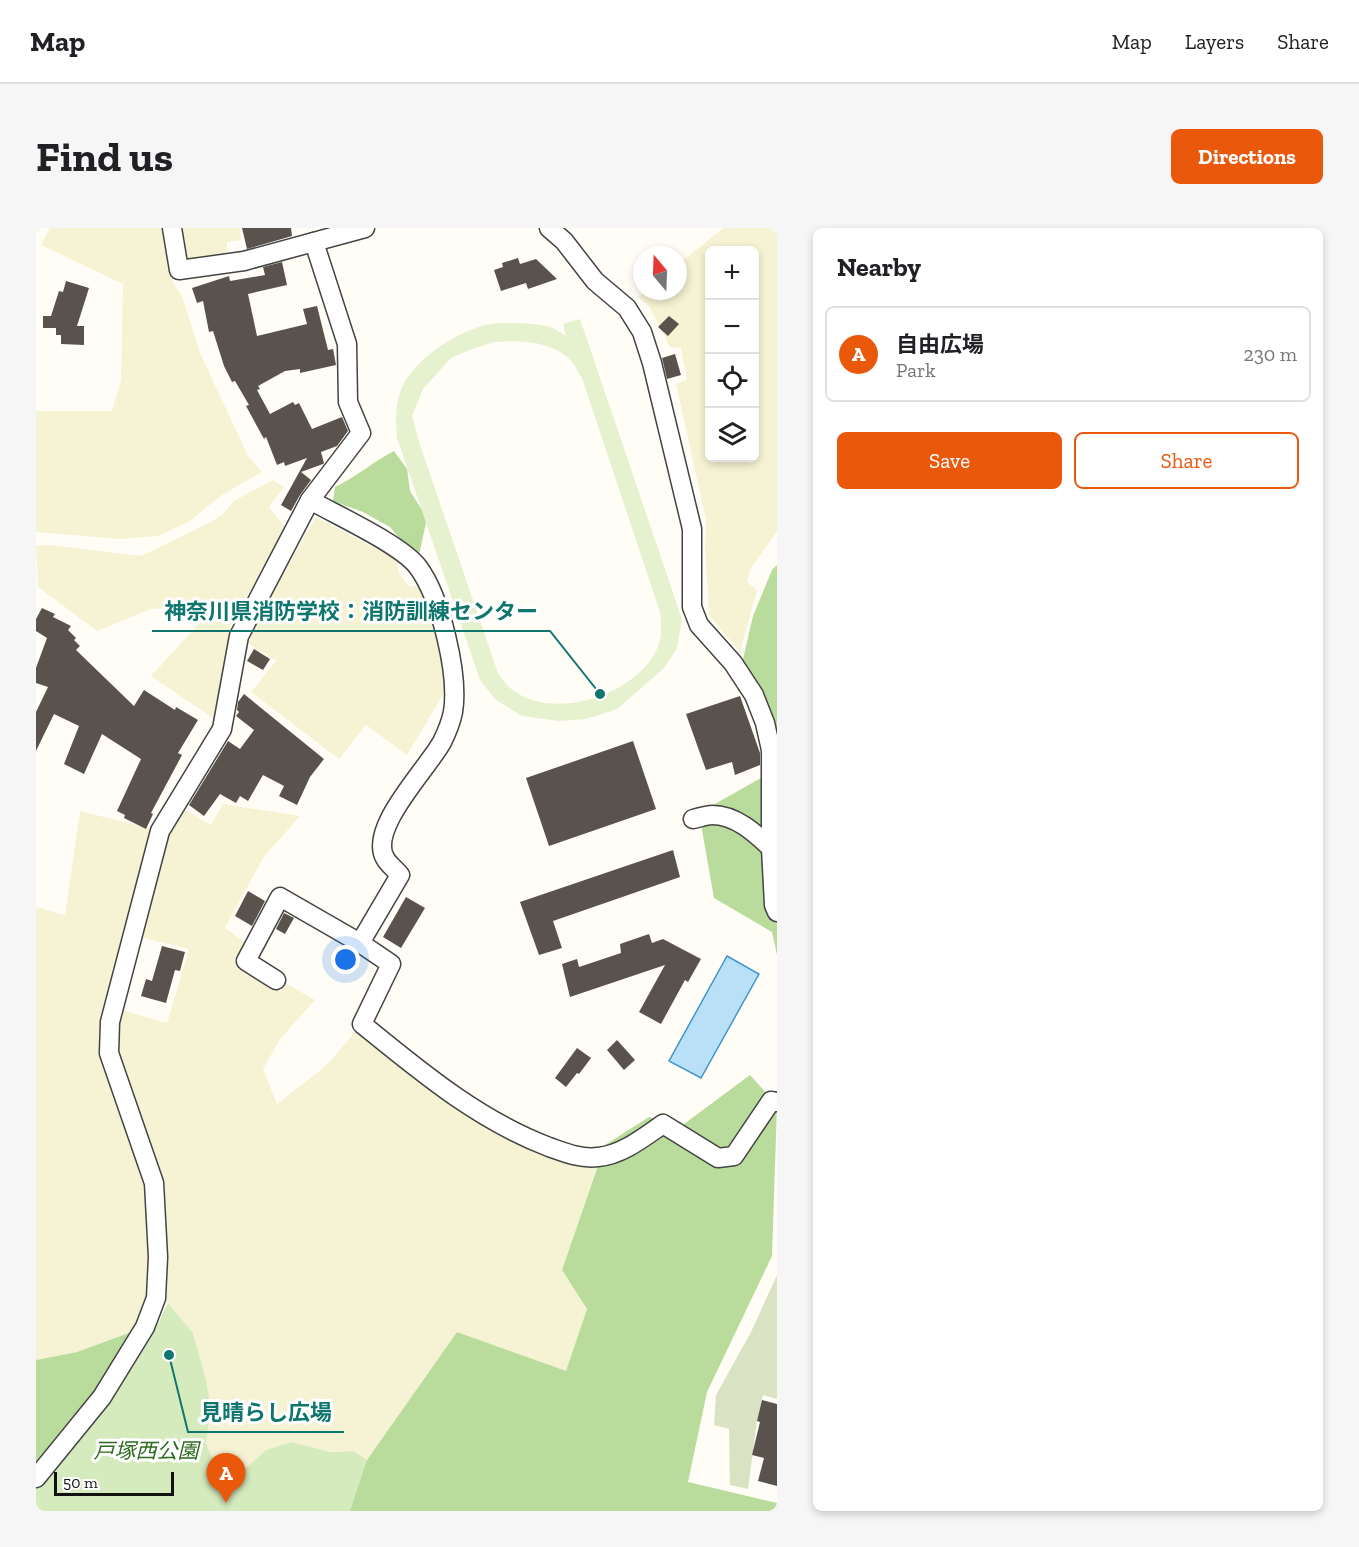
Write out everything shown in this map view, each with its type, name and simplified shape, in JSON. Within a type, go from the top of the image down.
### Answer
[{"type":"street","points":[[172,228],[179,270],[243,261],[365,228]]},
{"type":"street","points":[[549,228],[564,241],[595,281],[627,308],[642,332],[652,363],[692,529],[692,607],[699,625],[733,663],[754,695],[765,723],[771,750],[771,848],[774,905],[777,912]]},
{"type":"street","points":[[36,1478],[102,1397],[145,1328],[156,1298],[158,1257],[154,1183],[108,1053],[110,1022],[160,831],[222,729],[239,636],[310,500],[361,434],[348,402],[347,344],[314,242]]},
{"type":"street","points":[[310,500],[399,550],[418,567],[446,635],[454,678],[453,713],[442,742],[387,823],[382,842],[384,857],[400,875],[360,943]]},
{"type":"street","points":[[693,819],[712,815],[732,820],[751,829],[771,848]]},
{"type":"street","points":[[276,980],[246,961],[280,897],[360,943],[391,964],[362,1024],[432,1081],[479,1113],[522,1137],[575,1156],[600,1157],[636,1142],[663,1124],[718,1158],[734,1156],[771,1101],[777,1102]]},
{"type":"shaded area","points":[[50,228],[165,228],[173,282],[182,296],[200,353],[248,456],[262,472],[222,495],[188,522],[158,536],[119,539],[36,532],[36,411],[112,411],[121,380],[123,284],[41,245]]},
{"type":"shaded area","points":[[176,228],[240,228],[241,240],[227,242],[227,255],[192,261],[182,257]]},
{"type":"shaded area","points":[[723,228],[777,228],[777,531],[751,568],[747,582],[757,590],[740,652],[709,615],[705,548],[706,520],[676,384],[687,380],[681,348],[670,347],[649,306],[642,300],[687,300],[687,258]]},
{"type":"shaded area","points":[[273,480],[284,487],[269,507],[285,527],[231,625],[216,720],[151,676],[207,615],[208,605],[151,609],[97,631],[38,587],[36,546],[49,545],[141,556],[209,523],[221,516],[234,501]]},
{"type":"shaded area","points":[[316,517],[395,559],[400,575],[410,587],[420,584],[441,653],[447,688],[407,755],[366,725],[339,759],[251,692],[276,661],[244,641]]},
{"type":"shaded area","points":[[223,804],[300,816],[263,858],[225,928],[253,949],[247,961],[315,1000],[280,1039],[263,1069],[277,1104],[327,1065],[362,1024],[479,1113],[600,1157],[562,1270],[587,1309],[566,1372],[457,1332],[367,1460],[354,1451],[331,1452],[291,1442],[266,1450],[246,1468],[239,1471],[214,1462],[206,1443],[211,1408],[193,1333],[168,1303],[157,1298],[145,1327],[77,1352],[36,1360],[36,907],[65,915],[80,811],[160,831],[115,1008],[167,1023],[189,949],[140,937],[168,834],[184,809],[211,825]]},
{"type":"green space","points":[[580,319],[682,619],[677,648],[664,668],[617,709],[586,719],[559,721],[522,716],[496,700],[480,680],[397,438],[396,417],[399,396],[412,372],[435,350],[463,333],[477,327],[504,323],[544,326],[566,336],[563,324]],"holes":[[[514,341],[553,348],[566,356],[582,378],[660,612],[660,640],[649,662],[634,677],[615,689],[594,698],[571,703],[548,703],[528,698],[510,688],[498,673],[412,416],[423,389],[451,358],[494,342]]]},
{"type":"green space","points":[[394,451],[407,469],[410,491],[427,518],[419,555],[404,544],[390,527],[363,512],[333,501],[335,487]]},
{"type":"green space","points":[[777,565],[777,762],[737,685],[753,616],[772,570]]},
{"type":"green space","points":[[777,769],[777,955],[772,932],[714,898],[699,813]]},
{"type":"green space","points":[[750,1075],[777,1105],[772,1256],[707,1392],[688,1482],[777,1503],[777,1511],[350,1511],[367,1460],[457,1332],[566,1371],[587,1309],[562,1270],[605,1145],[649,1117],[680,1127]]},
{"type":"green space","points":[[777,1275],[777,1399],[763,1395],[757,1421],[748,1489],[730,1485],[729,1429],[714,1425],[716,1395],[751,1332]]},
{"type":"green space","name":"戸塚西公園","points":[[168,1303],[193,1333],[211,1408],[206,1443],[214,1462],[239,1471],[246,1468],[266,1450],[291,1442],[331,1452],[354,1451],[367,1460],[405,1511],[36,1511],[36,1489],[109,1401],[141,1354]]},
{"type":"green space","points":[[145,1327],[36,1476],[36,1360],[77,1352]]},
{"type":"water","points":[[727,956],[759,974],[701,1078],[669,1061]]},
{"type":"building","points":[[242,228],[291,228],[292,236],[247,249]]},
{"type":"building","points":[[518,258],[520,264],[536,259],[557,279],[528,289],[526,283],[501,291],[494,270],[503,267],[502,263]]},
{"type":"building","points":[[282,262],[287,285],[248,294],[257,336],[307,324],[303,309],[317,306],[328,350],[333,349],[336,365],[300,373],[300,369],[285,371],[258,386],[260,389],[257,390],[270,414],[293,402],[295,405],[299,403],[312,429],[342,417],[348,431],[337,446],[321,452],[323,464],[301,472],[311,480],[291,511],[281,505],[307,458],[285,466],[284,462],[277,465],[266,437],[264,439],[246,406],[249,405],[235,381],[232,382],[224,366],[213,331],[209,332],[203,301],[197,303],[192,288],[229,276],[230,281],[265,275],[263,267]]},
{"type":"building","points":[[66,281],[89,288],[77,326],[84,326],[84,345],[61,344],[61,335],[56,335],[56,328],[43,328],[43,316],[51,316],[59,291],[63,292]]},
{"type":"building","points":[[669,316],[679,324],[668,336],[658,327]]},
{"type":"building","points":[[675,354],[681,375],[667,379],[662,358]]},
{"type":"building","points":[[42,608],[55,614],[53,617],[71,626],[68,630],[80,646],[76,650],[134,706],[144,690],[175,710],[176,707],[198,720],[178,753],[182,755],[151,813],[153,814],[146,829],[124,818],[125,815],[117,811],[141,759],[102,734],[84,774],[64,764],[79,726],[54,714],[36,751],[36,712],[48,687],[36,683],[36,668],[47,638],[36,631],[36,619]]},
{"type":"building","points":[[254,649],[270,659],[263,670],[247,661]]},
{"type":"building","points":[[244,694],[324,759],[310,777],[297,805],[279,796],[284,786],[263,775],[248,801],[240,796],[236,803],[220,794],[204,816],[189,805],[228,741],[240,749],[254,730],[236,716],[239,712],[238,702]]},
{"type":"building","points":[[740,696],[760,753],[760,765],[735,775],[732,762],[706,770],[686,714]]},
{"type":"building","points":[[633,741],[656,809],[549,846],[526,778]]},
{"type":"building","points":[[673,850],[680,877],[553,921],[562,948],[539,955],[520,902]]},
{"type":"building","points":[[248,891],[265,901],[252,926],[235,916]]},
{"type":"building","points":[[406,897],[425,908],[401,948],[383,937]]},
{"type":"building","points":[[284,913],[294,918],[285,934],[276,929]]},
{"type":"building","points":[[649,934],[652,943],[663,939],[701,959],[688,982],[685,980],[661,1024],[639,1012],[665,965],[570,997],[562,964],[577,959],[579,967],[621,953],[620,944]]},
{"type":"building","points":[[162,946],[185,952],[180,971],[175,970],[166,1003],[141,996],[146,979],[152,981]]},
{"type":"building","points":[[617,1040],[635,1060],[624,1070],[607,1050]]},
{"type":"building","points":[[577,1048],[591,1058],[566,1087],[555,1078]]},
{"type":"building","points":[[762,1400],[777,1404],[777,1486],[758,1481],[764,1458],[752,1455],[760,1422],[757,1421]]},
{"type":"place","name":"神奈川県消防学校：消防訓練センター","points":[[600,694]]},
{"type":"place","name":"見晴らし広場","points":[[169,1355]]},
{"type":"place","name":"自由広場","points":[[226,1503]]}]
